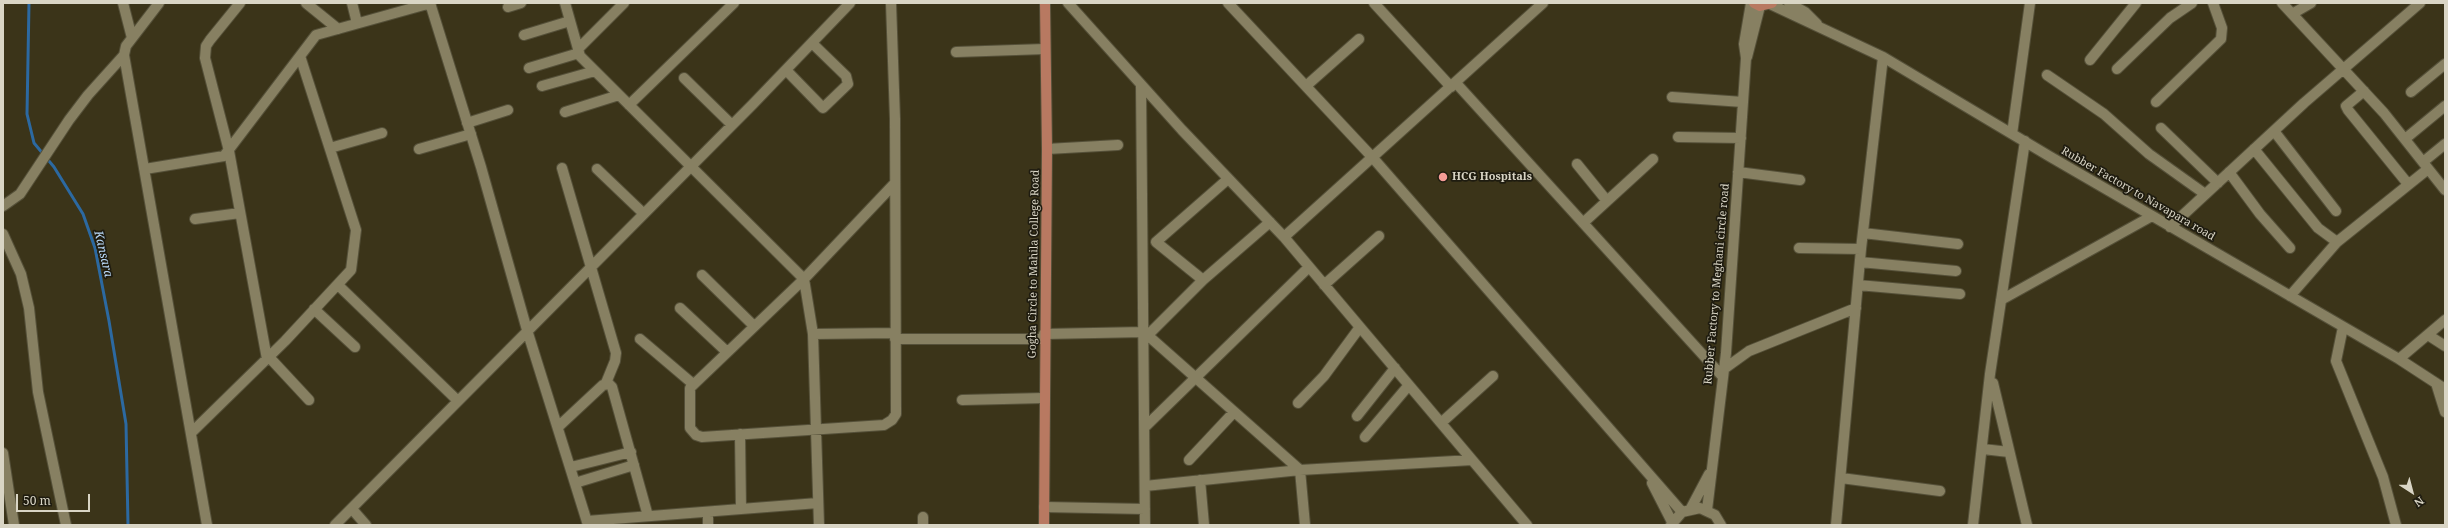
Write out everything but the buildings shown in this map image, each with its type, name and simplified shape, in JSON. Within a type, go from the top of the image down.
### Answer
[{"type":"main road","name":"Gogha Circle to Mahila College Road","points":[[1044,525],[1044,337],[1047,149],[1045,49],[1046,3]]},
{"type":"street","points":[[123,3],[132,38]]},
{"type":"street","points":[[159,3],[126,46],[124,55],[192,433],[207,525]]},
{"type":"street","points":[[240,3],[210,40],[205,52],[229,151],[268,358],[309,400]]},
{"type":"street","points":[[306,3],[338,29]]},
{"type":"street","points":[[352,3],[357,23]]},
{"type":"street","points":[[145,169],[224,156],[316,35],[430,3],[471,134],[527,330],[576,482],[587,523],[648,516],[818,503]]},
{"type":"street","points":[[508,7],[521,3]]},
{"type":"street","points":[[565,3],[579,51],[595,71],[804,279],[813,334],[819,525]]},
{"type":"street","points":[[530,68],[579,51],[624,3]]},
{"type":"street","points":[[629,105],[734,3]]},
{"type":"street","points":[[335,525],[589,267],[732,125],[850,3]]},
{"type":"street","points":[[891,3],[895,183],[896,414],[892,420],[884,425],[702,437],[692,432],[688,392],[693,384],[804,279],[895,183]]},
{"type":"street","points":[[1068,3],[1141,85],[1284,237],[1527,525]]},
{"type":"street","points":[[1228,3],[1374,158],[1645,469],[1687,510],[1707,510],[1715,515],[1721,525]]},
{"type":"street","points":[[1374,3],[1453,85],[1723,373],[1749,352],[1856,308]]},
{"type":"street","points":[[1284,237],[1374,158],[1543,3]]},
{"type":"street","name":"Rubber Factory to Navapara road","points":[[1789,3],[1806,12],[1817,24]]},
{"type":"street","points":[[2012,134],[2030,3]]},
{"type":"street","points":[[2090,60],[2136,3]]},
{"type":"street","points":[[2117,69],[2170,18],[2192,3]]},
{"type":"street","points":[[2156,102],[2221,39],[2222,28],[2213,3]]},
{"type":"street","points":[[2282,3],[2364,91],[2405,139],[2445,190]]},
{"type":"street","points":[[2292,14],[2311,3]]},
{"type":"street","points":[[2170,226],[2343,69],[2420,3]]},
{"type":"street","name":"Rubber Factory to Navapara road","points":[[1762,4],[1799,19],[1817,24],[1883,57],[2152,216],[2399,359],[2445,389]]},
{"type":"street","name":"Rubber Factory to Meghani circle road","points":[[1707,510],[1723,373],[1746,58],[1762,4]]},
{"type":"street","points":[[524,35],[570,21]]},
{"type":"street","points":[[1306,86],[1359,38]]},
{"type":"street","points":[[786,70],[823,108],[848,84],[846,76],[812,43]]},
{"type":"street","points":[[956,52],[1045,49]]},
{"type":"street","points":[[3,206],[20,194],[69,120],[88,95],[124,55]]},
{"type":"street","points":[[192,433],[268,358],[351,270],[356,230],[300,56]]},
{"type":"street","points":[[1836,525],[1861,249],[1883,57]]},
{"type":"street","points":[[2412,92],[2445,64]]},
{"type":"street","points":[[542,86],[595,71]]},
{"type":"street","points":[[2048,75],[2104,114],[2155,158],[2205,194]]},
{"type":"street","points":[[684,78],[732,125]]},
{"type":"street","points":[[1141,85],[1146,334],[1145,525]]},
{"type":"street","points":[[2364,91],[2346,106],[2408,184]]},
{"type":"street","points":[[565,112],[619,95]]},
{"type":"street","points":[[1672,97],[1743,102]]},
{"type":"street","points":[[2405,139],[2445,106]]},
{"type":"street","points":[[467,122],[508,110]]},
{"type":"street","points":[[2161,128],[2218,182]]},
{"type":"street","points":[[2274,131],[2336,211]]},
{"type":"street","points":[[330,148],[382,133]]},
{"type":"street","points":[[419,149],[471,134]]},
{"type":"street","points":[[1678,138],[1741,138]]},
{"type":"street","points":[[1972,525],[1983,449],[1990,374],[2025,141]]},
{"type":"street","points":[[2290,296],[2337,242],[2408,184],[2445,144]]},
{"type":"street","points":[[1047,149],[1118,146]]},
{"type":"street","points":[[2254,149],[2318,228],[2337,242]]},
{"type":"street","points":[[1583,223],[1653,159]]},
{"type":"street","points":[[1577,164],[1607,201]]},
{"type":"street","points":[[558,427],[606,383],[615,361],[616,353],[589,267],[562,168]]},
{"type":"street","points":[[597,169],[643,213]]},
{"type":"street","points":[[1738,172],[1800,180]]},
{"type":"street","points":[[2229,172],[2260,214],[2290,248]]},
{"type":"street","points":[[1203,280],[1156,242],[1228,179]]},
{"type":"street","points":[[195,219],[240,212]]},
{"type":"street","points":[[2002,300],[2152,216]]},
{"type":"street","points":[[813,334],[1044,337],[1146,334],[1203,280],[1270,222]]},
{"type":"street","points":[[1863,233],[1958,244]]},
{"type":"street","points":[[3,234],[21,274],[29,308],[38,392],[66,525]]},
{"type":"street","points":[[1324,285],[1379,236]]},
{"type":"street","points":[[1799,248],[1861,249]]},
{"type":"street","points":[[1860,262],[1956,271]]},
{"type":"street","points":[[1145,427],[1197,378],[1309,267]]},
{"type":"street","points":[[702,275],[754,326]]},
{"type":"street","points":[[338,285],[458,400]]},
{"type":"street","points":[[1858,285],[1960,294]]},
{"type":"street","points":[[680,308],[727,352]]},
{"type":"street","points":[[314,309],[355,347]]},
{"type":"street","points":[[2399,359],[2445,320]]},
{"type":"street","points":[[1298,403],[1324,376],[1360,327]]},
{"type":"street","points":[[2344,327],[2336,361],[2383,477],[2396,525]]},
{"type":"street","points":[[1146,334],[1300,470],[1305,525]]},
{"type":"street","points":[[2428,335],[2445,346]]},
{"type":"street","points":[[640,338],[693,384]]},
{"type":"street","points":[[1357,416],[1395,368]]},
{"type":"street","points":[[1990,374],[2027,525]]},
{"type":"street","points":[[1441,423],[1493,376]]},
{"type":"street","points":[[606,383],[612,387],[648,516]]},
{"type":"street","points":[[2436,383],[2445,412]]},
{"type":"street","points":[[1364,437],[1409,385]]},
{"type":"street","points":[[962,400],[1044,398]]},
{"type":"street","points":[[1190,460],[1234,412]]},
{"type":"street","points":[[740,434],[741,509]]},
{"type":"street","points":[[1983,449],[2009,452]]},
{"type":"street","points":[[571,466],[630,452]]},
{"type":"street","points":[[3,453],[14,525]]},
{"type":"street","points":[[1145,486],[1300,470],[1472,460]]},
{"type":"street","points":[[576,482],[634,464]]},
{"type":"street","points":[[1645,469],[1672,524],[1687,510],[1711,469]]},
{"type":"street","points":[[1841,478],[1940,491]]},
{"type":"street","points":[[1200,480],[1204,525]]},
{"type":"street","points":[[1044,508],[1145,509]]},
{"type":"street","points":[[352,509],[366,525]]},
{"type":"street","points":[[708,512],[708,525]]},
{"type":"waterway","name":"Kansara","points":[[29,3],[27,114],[34,143],[54,167],[83,214],[95,248],[126,424],[128,525]]},
{"type":"place","name":"HCG Hospitals","points":[[1443,177]]}]
